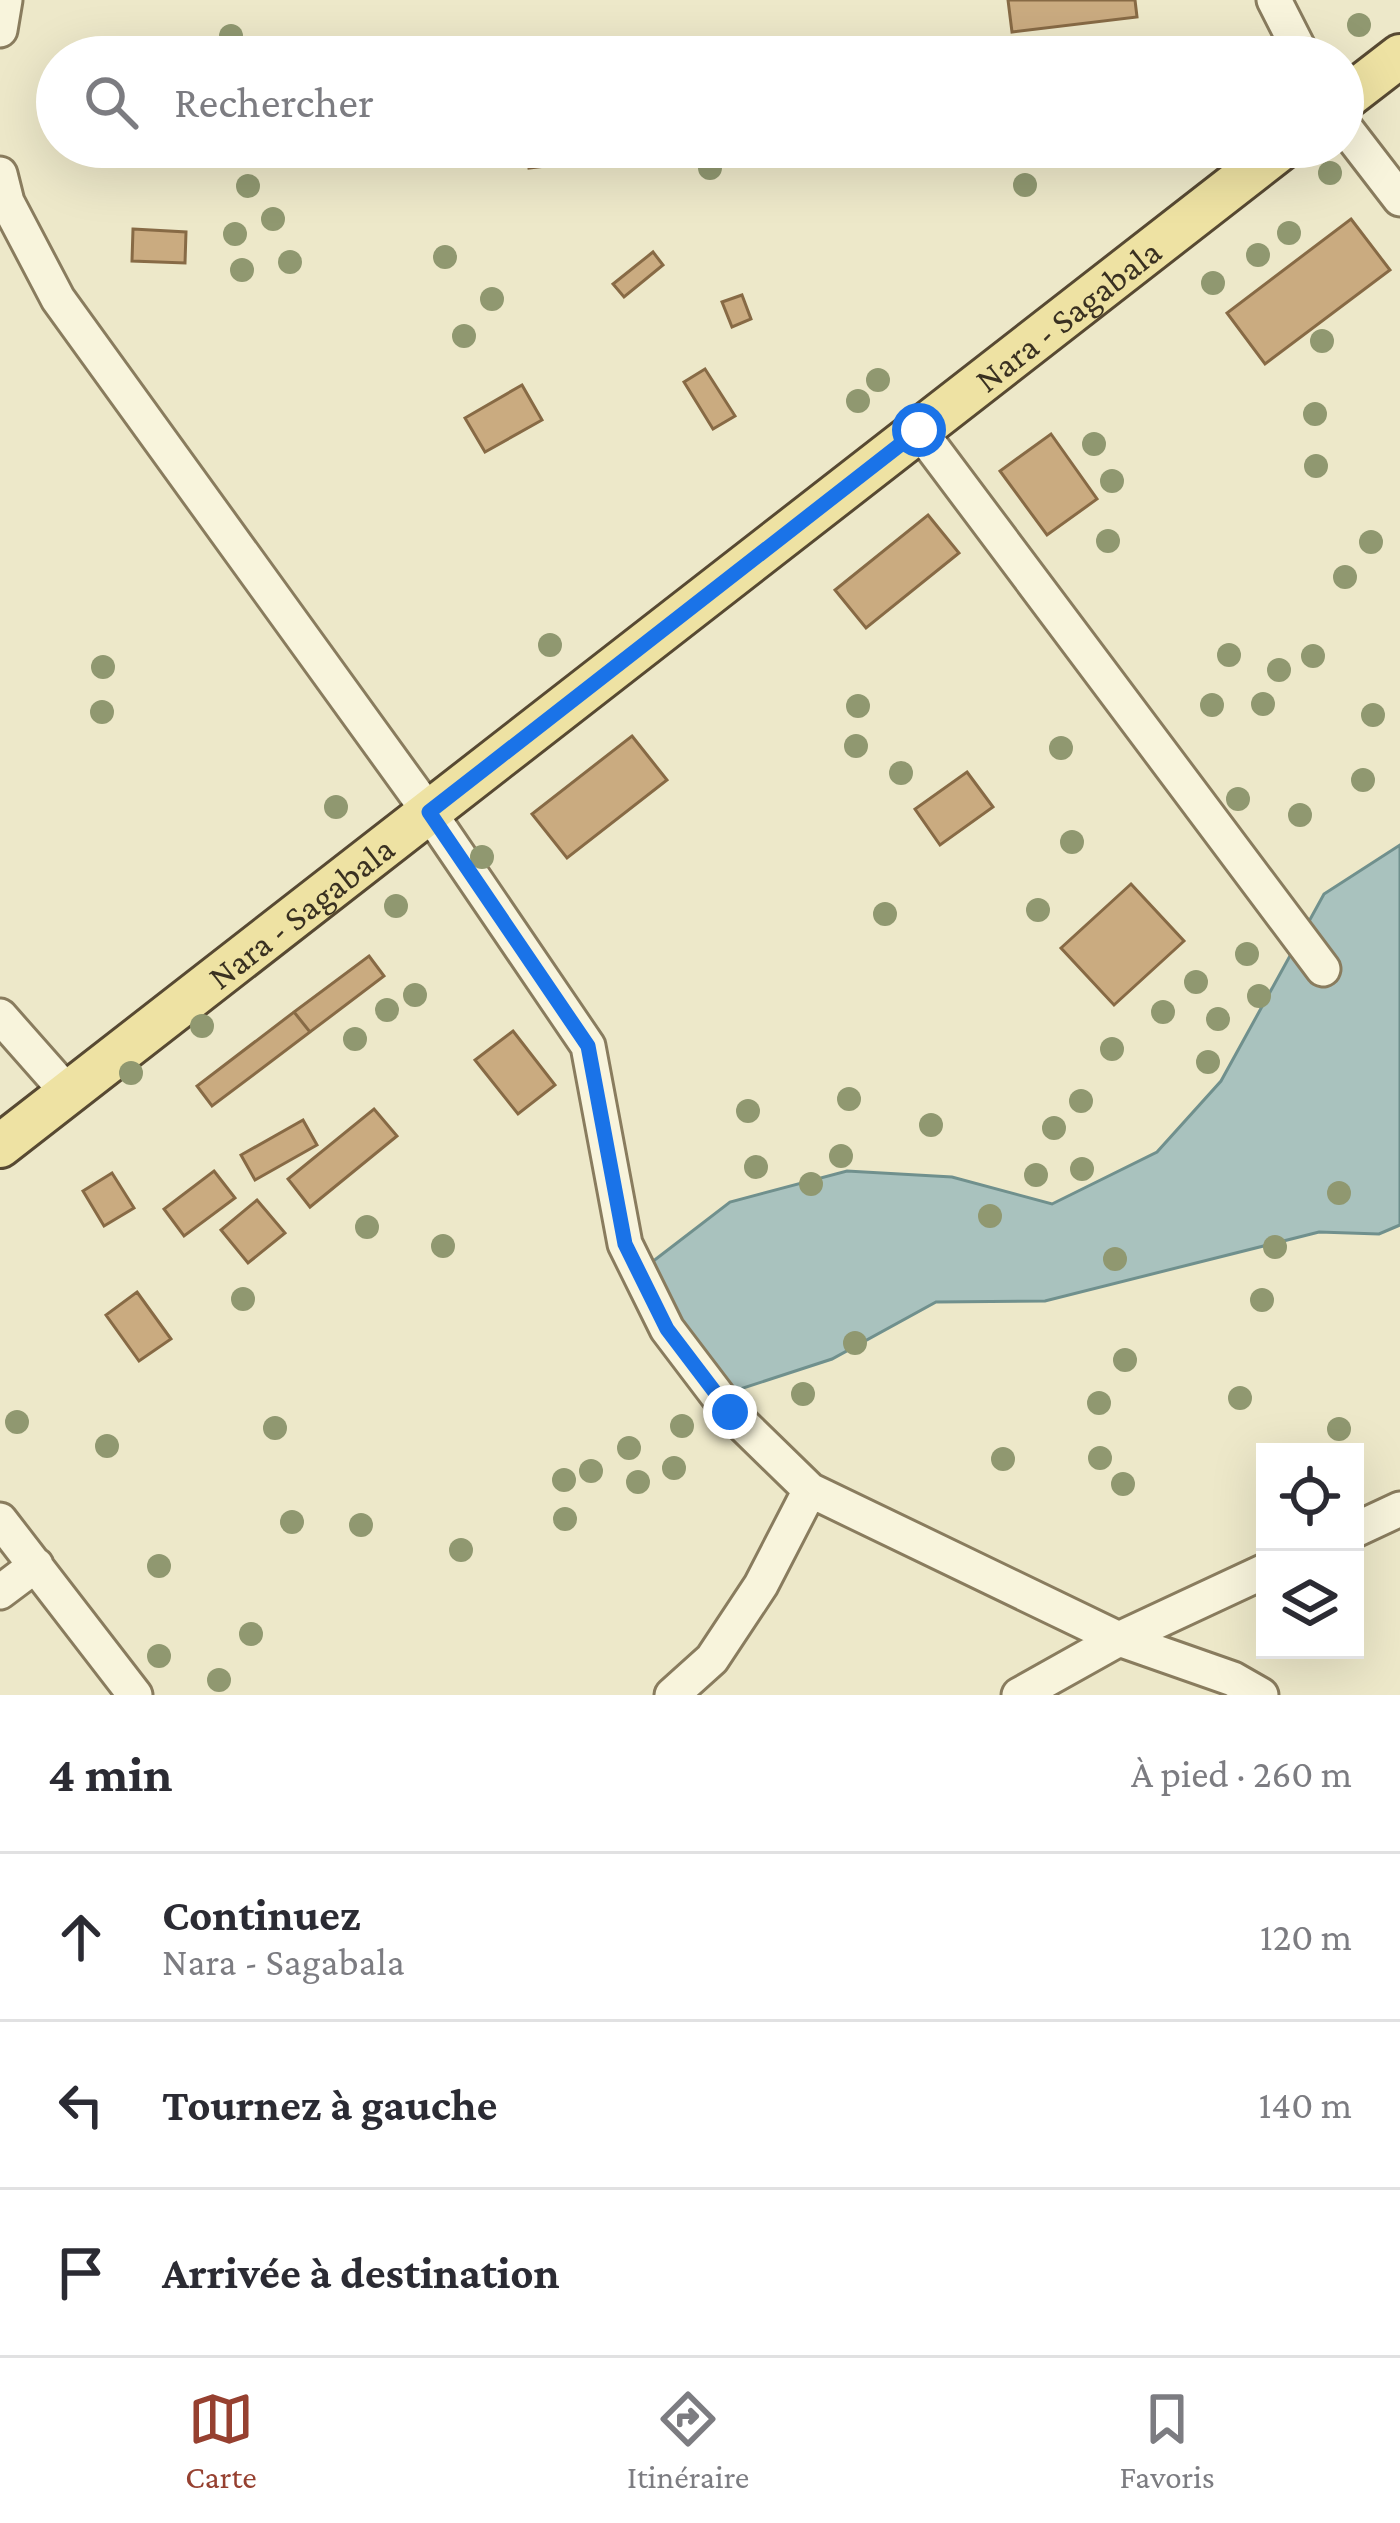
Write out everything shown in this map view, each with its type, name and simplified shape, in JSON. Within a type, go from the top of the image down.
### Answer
[{"type":"main road","points":[[1364,84],[1400,56]]},
{"type":"main road","name":"Nara - Sagabala","points":[[0,1146],[1256,168]]},
{"type":"street","points":[[0,30],[5,0]]},
{"type":"street","points":[[1274,0],[1293,36]]},
{"type":"street","points":[[1364,152],[1400,199]]},
{"type":"street","points":[[0,174],[7,202],[58,299],[429,812],[588,1046],[625,1244],[667,1329],[730,1412],[810,1490],[1119,1639],[1232,1678],[1261,1695]]},
{"type":"street","points":[[919,430],[1322,969]]},
{"type":"street","points":[[0,1016],[68,1093]]},
{"type":"street","points":[[672,1695],[712,1660],[761,1585],[810,1490]]},
{"type":"street","points":[[1364,1526],[1400,1509]]},
{"type":"street","points":[[0,1520],[135,1695]]},
{"type":"street","points":[[0,1592],[36,1564]]},
{"type":"street","points":[[1019,1695],[1119,1639],[1256,1575]]},
{"type":"water","points":[[1400,845],[1400,1225],[1379,1234],[1319,1232],[1045,1301],[936,1302],[832,1359],[731,1392],[673,1312],[652,1262],[730,1202],[847,1171],[952,1177],[1052,1204],[1157,1152],[1221,1081],[1324,894]]},
{"type":"building","points":[[1008,0],[1135,0],[1137,17],[1012,32]]},
{"type":"building","points":[[1351,219],[1390,270],[1265,364],[1227,313]]},
{"type":"building","points":[[133,229],[186,232],[185,263],[132,261]]},
{"type":"building","points":[[653,252],[663,265],[624,297],[613,284]]},
{"type":"building","points":[[742,295],[751,319],[732,327],[722,302]]},
{"type":"building","points":[[705,369],[735,416],[713,429],[684,382]]},
{"type":"building","points":[[522,385],[542,420],[485,452],[465,418]]},
{"type":"building","points":[[1051,434],[1097,499],[1047,535],[1000,471]]},
{"type":"building","points":[[928,515],[959,553],[866,628],[835,590]]},
{"type":"building","points":[[632,736],[667,780],[567,858],[532,814]]},
{"type":"building","points":[[967,772],[993,807],[940,845],[915,809]]},
{"type":"building","points":[[1131,884],[1184,941],[1114,1005],[1061,948]]},
{"type":"building","points":[[369,956],[384,976],[310,1032],[294,1012]]},
{"type":"building","points":[[294,1012],[310,1032],[212,1106],[197,1086]]},
{"type":"building","points":[[513,1031],[555,1085],[518,1114],[475,1060]]},
{"type":"building","points":[[374,1109],[397,1136],[310,1207],[288,1179]]},
{"type":"building","points":[[303,1120],[317,1145],[255,1180],[241,1155]]},
{"type":"building","points":[[214,1171],[235,1198],[184,1236],[164,1209]]},
{"type":"building","points":[[112,1173],[134,1208],[104,1226],[83,1191]]},
{"type":"building","points":[[257,1200],[285,1233],[248,1263],[221,1230]]},
{"type":"building","points":[[137,1292],[171,1339],[139,1361],[106,1315]]},
{"type":"route","points":[[730,1412],[667,1329],[625,1244],[588,1046],[429,812],[919,430]]}]
